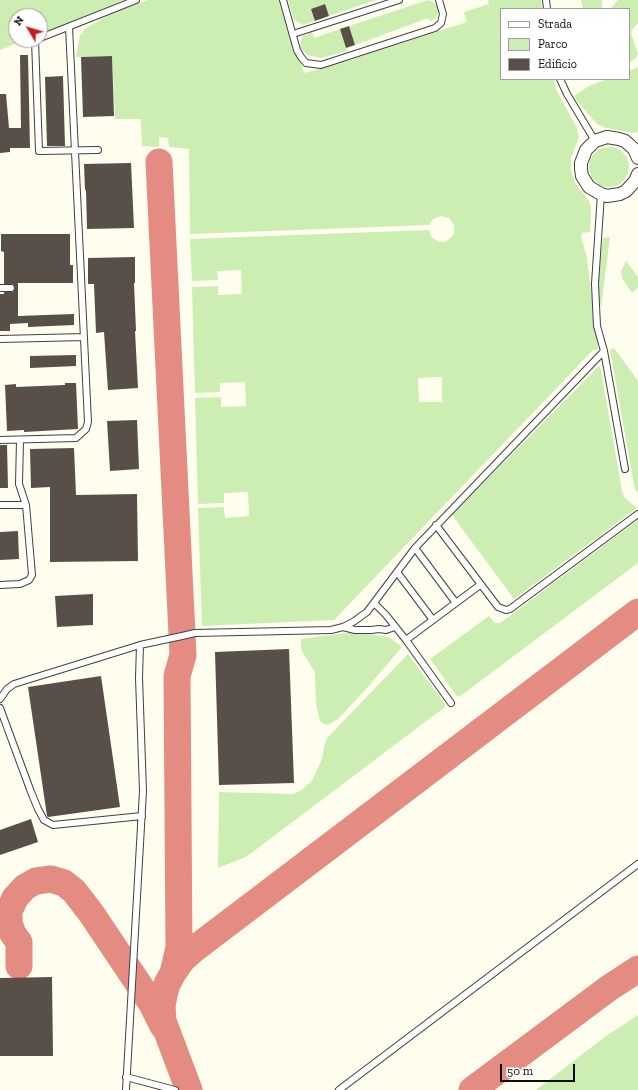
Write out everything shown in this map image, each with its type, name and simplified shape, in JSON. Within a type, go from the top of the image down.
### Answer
[{"type":"street","points":[[637,151],[619,138],[607,137],[595,141],[586,150],[581,163],[581,169],[585,182],[601,194],[620,194],[631,186],[638,174]]},
{"type":"lane","points":[[48,35],[136,0]]},
{"type":"lane","points":[[283,0],[297,50],[306,63],[321,65],[435,28],[441,23],[443,14],[439,0]]},
{"type":"lane","points":[[293,34],[399,0]]},
{"type":"lane","points":[[0,440],[76,438],[86,429],[88,422],[69,27]]},
{"type":"lane","points":[[36,48],[39,152],[98,150]]},
{"type":"lane","points":[[560,80],[567,94],[595,141]]},
{"type":"lane","points":[[601,194],[595,284],[597,326],[604,351],[625,469]]},
{"type":"lane","points":[[0,288],[11,288]]},
{"type":"lane","points":[[0,339],[84,337]]},
{"type":"lane","points":[[0,699],[7,689],[14,684],[140,645],[195,633],[330,630],[343,627],[361,616],[374,603],[415,548],[604,351]]},
{"type":"lane","points":[[0,585],[20,584],[29,580],[32,575],[26,505],[19,484],[20,440]]},
{"type":"lane","points":[[0,505],[26,505]]},
{"type":"lane","points":[[436,525],[480,585],[498,607],[503,610],[510,609],[638,514]]},
{"type":"lane","points":[[415,548],[456,603]]},
{"type":"lane","points":[[397,572],[433,620]]},
{"type":"lane","points":[[406,640],[480,585]]},
{"type":"lane","points":[[374,603],[386,615],[406,640],[451,702]]},
{"type":"lane","points":[[343,627],[355,630],[386,630],[395,627]]},
{"type":"lane","points":[[126,1090],[142,816],[143,784],[139,678],[140,645]]},
{"type":"lane","points":[[0,708],[38,809],[44,820],[53,825],[142,816]]},
{"type":"lane","points":[[339,1090],[638,864]]},
{"type":"lane","points":[[126,1077],[175,1090]]},
{"type":"green space","points":[[0,0],[124,0],[48,31],[48,8],[8,8],[8,47],[0,50]]},
{"type":"green space","points":[[148,0],[280,0],[304,73],[350,60],[467,22],[464,12],[489,4],[488,0],[541,0],[542,8],[500,8],[500,80],[554,80],[556,89],[576,126],[579,137],[571,158],[571,170],[575,183],[589,201],[591,209],[590,232],[582,233],[581,236],[587,258],[598,348],[596,351],[594,349],[334,620],[202,626],[198,508],[224,507],[225,518],[249,516],[248,492],[224,493],[224,503],[198,504],[195,398],[221,397],[221,407],[246,406],[245,382],[220,383],[220,392],[195,393],[192,287],[218,286],[218,295],[242,294],[241,270],[217,271],[218,280],[192,281],[190,239],[429,230],[432,238],[440,242],[444,242],[454,234],[454,225],[449,218],[441,216],[433,219],[429,225],[190,234],[189,149],[169,147],[168,138],[159,137],[159,147],[142,146],[141,119],[115,119],[112,56],[76,57],[80,35],[86,28],[108,15]],"holes":[[[442,377],[442,402],[419,402],[418,378]]]},
{"type":"green space","points":[[288,0],[376,0],[329,16],[324,4],[311,9],[315,21],[303,25],[294,20]]},
{"type":"green space","points":[[428,0],[438,6],[439,11],[435,19],[430,21],[428,18],[355,45],[349,26]]},
{"type":"green space","points":[[581,0],[602,0],[602,8],[583,8]]},
{"type":"green space","points":[[618,0],[638,0],[638,23],[631,33],[638,54],[636,58],[630,62],[630,8],[611,8]]},
{"type":"green space","points":[[340,29],[347,51],[321,58],[307,55],[300,47],[303,36],[312,32],[314,38]]},
{"type":"green space","points":[[638,67],[638,132],[634,133],[606,128],[597,124],[576,100],[575,95],[589,86],[604,80],[630,80],[630,71]]},
{"type":"green space","points":[[613,147],[620,150],[626,156],[629,167],[628,175],[620,184],[613,187],[605,187],[598,184],[590,175],[589,163],[592,156],[601,148]]},
{"type":"green space","points":[[610,237],[601,307],[598,298],[600,258],[603,238]]},
{"type":"green space","points":[[626,261],[638,277],[638,288],[632,293],[622,278],[621,271]]},
{"type":"green space","points":[[614,348],[638,381],[638,492],[635,490],[610,350]]},
{"type":"green space","points":[[600,365],[622,491],[624,497],[637,508],[514,599],[452,515]]},
{"type":"green space","points":[[638,520],[638,563],[459,697],[456,695],[430,659],[489,616],[495,623],[500,623]]},
{"type":"green space","points":[[353,632],[389,637],[402,647],[338,719],[328,725],[324,724],[320,721],[316,704],[315,672],[303,653],[301,648],[301,639]]},
{"type":"green space","points":[[408,654],[445,704],[445,707],[246,857],[218,868],[219,792],[293,794],[300,791],[312,781],[322,759],[327,738]]},
{"type":"green space","points":[[638,1015],[638,1090],[536,1090],[606,1036]]},
{"type":"building","points":[[325,4],[329,16],[315,21],[311,9]]},
{"type":"building","points":[[349,26],[355,45],[346,48],[340,29]]},
{"type":"building","points":[[20,55],[28,55],[30,148],[10,148],[10,152],[0,153],[0,94],[6,94],[9,128],[21,128]]},
{"type":"building","points":[[112,56],[114,116],[83,117],[81,57]]},
{"type":"building","points":[[63,76],[65,146],[47,146],[45,77]]},
{"type":"building","points":[[131,163],[134,228],[87,229],[84,164]]},
{"type":"building","points":[[1,234],[70,234],[70,265],[73,265],[73,283],[18,283],[18,316],[74,314],[74,325],[28,327],[28,323],[10,324],[10,331],[0,331],[0,294],[4,294],[4,292],[13,292],[15,288],[13,284],[4,284],[4,252],[1,251]]},
{"type":"building","points":[[135,257],[135,331],[138,388],[108,390],[104,332],[96,333],[94,284],[88,284],[88,258]]},
{"type":"building","points":[[76,355],[76,366],[30,368],[30,356]]},
{"type":"building","points":[[65,383],[76,383],[78,429],[24,432],[24,430],[7,431],[5,385],[16,384],[16,387],[65,385]]},
{"type":"building","points":[[137,420],[139,469],[110,471],[107,421]]},
{"type":"building","points":[[0,445],[7,445],[8,488],[0,488]]},
{"type":"building","points":[[74,448],[76,495],[137,494],[138,561],[50,562],[50,487],[31,488],[30,449]]},
{"type":"building","points":[[18,531],[19,559],[0,560],[0,532]]},
{"type":"building","points":[[93,594],[93,625],[57,627],[55,596]]},
{"type":"building","points":[[289,649],[294,783],[219,785],[215,652]]},
{"type":"building","points":[[101,676],[120,807],[48,817],[28,687]]},
{"type":"building","points":[[31,819],[38,842],[0,855],[0,830]]},
{"type":"building","points":[[52,977],[53,1056],[0,1056],[0,978]]},
{"type":"taxiway","points":[[159,162],[183,655],[177,676],[179,948],[173,973]]},
{"type":"taxiway","points":[[189,1090],[163,1021],[162,1006],[167,984],[182,960],[193,950],[638,612]]},
{"type":"taxiway","points":[[19,966],[19,942],[13,934],[9,923],[9,911],[15,898],[25,887],[36,881],[51,879],[64,883],[74,891],[91,913],[152,1004],[163,1026]]},
{"type":"taxiway","points":[[472,1090],[609,988],[638,969]]}]
